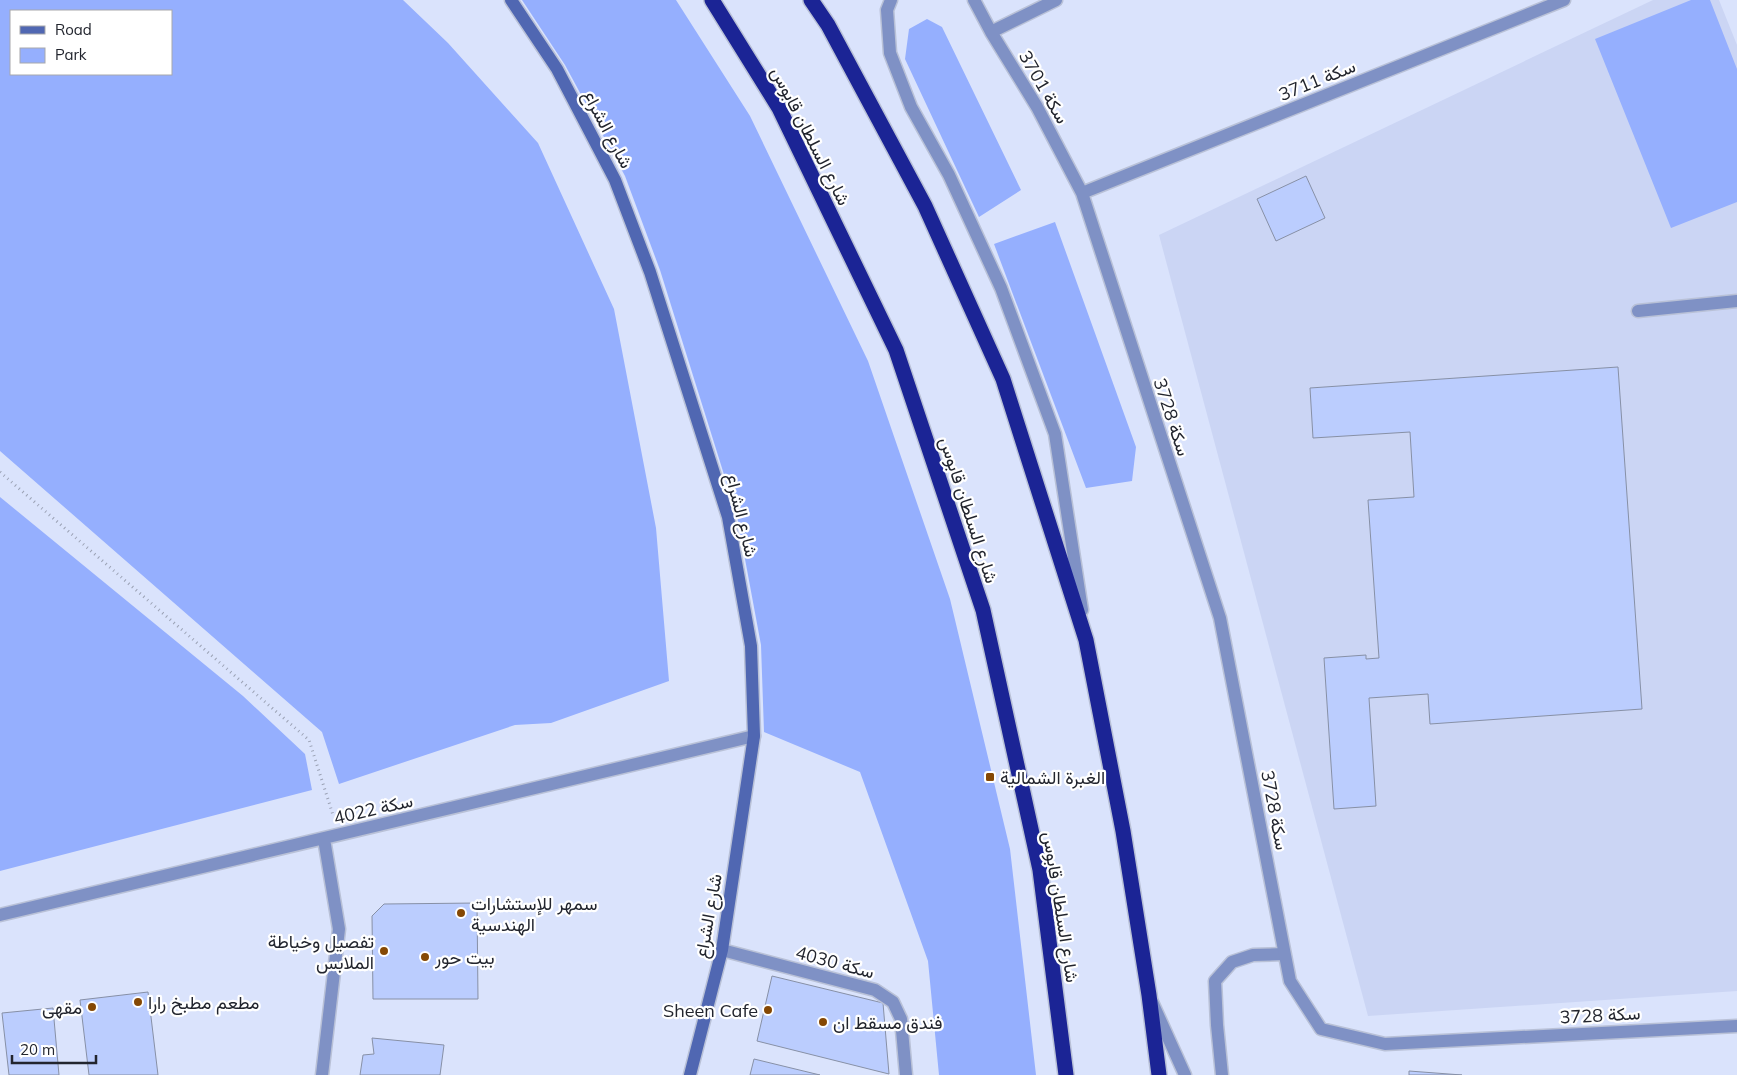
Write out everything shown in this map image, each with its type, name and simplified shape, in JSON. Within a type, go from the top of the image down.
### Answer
[{"type":"highway","name":"شارع السلطان قابوس","points":[[712,0],[779,108],[896,350],[983,610],[1040,870],[1066,1075]]},
{"type":"highway","points":[[812,0],[828,25],[925,206],[1003,379],[1086,640],[1123,831],[1149,995],[1159,1075]]},
{"type":"street","name":"شارع الشراع","points":[[511,0],[556,69],[616,180],[650,272],[728,517],[750,646],[754,736],[722,950],[690,1075]]},
{"type":"street","points":[[891,0],[887,10],[890,53],[911,107],[949,175],[1001,288],[1055,434],[1086,640]]},
{"type":"street","name":"سكة 3701","points":[[974,0],[1037,107],[1082,193]]},
{"type":"street","points":[[992,32],[1056,0]]},
{"type":"street","name":"سكة 3711","points":[[1082,193],[1537,5],[1564,0]]},
{"type":"street","name":"سكة 3728","points":[[1082,193],[1220,618],[1290,982],[1321,1029],[1385,1044],[1737,1026]]},
{"type":"street","points":[[1638,311],[1737,301]]},
{"type":"street","name":"سكة 4022","points":[[0,915],[754,736]]},
{"type":"street","points":[[322,1075],[339,929],[324,839]]},
{"type":"street","name":"سكة 4030","points":[[722,950],[875,990],[893,1002],[901,1018],[906,1075]]},
{"type":"street","points":[[1222,1075],[1215,981],[1232,962],[1253,955],[1284,954]]},
{"type":"street","points":[[1149,995],[1185,1075]]},
{"type":"path","points":[[0,472],[309,740],[339,835]]},
{"type":"shaded area","points":[[1653,0],[1719,0],[1737,45],[1737,991],[1368,1016],[1159,235]]},
{"type":"green space","points":[[0,0],[403,0],[448,43],[538,143],[614,309],[656,528],[669,681],[551,723],[515,725],[339,784],[322,732],[0,451]]},
{"type":"green space","points":[[522,0],[676,0],[750,116],[868,361],[950,599],[1010,849],[1036,1075],[939,1075],[928,961],[860,772],[764,732],[761,645],[737,516],[660,270],[625,176],[565,65]]},
{"type":"green space","points":[[1691,0],[1710,0],[1737,69],[1737,202],[1671,228],[1595,39]]},
{"type":"green space","points":[[927,19],[942,27],[1021,190],[979,217],[905,59],[909,29]]},
{"type":"green space","points":[[1055,222],[1136,447],[1132,481],[1086,488],[994,244]]},
{"type":"green space","points":[[0,497],[243,696],[305,754],[312,790],[0,871]]},
{"type":"building","points":[[1306,176],[1325,218],[1276,241],[1257,199]]},
{"type":"building","points":[[1618,367],[1642,709],[1430,724],[1428,694],[1369,698],[1376,806],[1334,809],[1324,658],[1366,655],[1366,659],[1379,658],[1368,500],[1414,497],[1410,432],[1313,438],[1310,388]]},
{"type":"building","name":"بيت حور","points":[[477,903],[478,999],[373,999],[372,916],[384,904]]},
{"type":"building","name":"فندق مسقط ان","points":[[772,976],[883,1003],[889,1074],[757,1041]]},
{"type":"building","points":[[148,992],[158,1075],[89,1075],[80,1000]]},
{"type":"building","points":[[53,1008],[59,1075],[9,1075],[2,1013]]},
{"type":"building","points":[[372,1038],[444,1045],[440,1075],[360,1075],[363,1055],[374,1054]]},
{"type":"building","points":[[754,1059],[820,1075],[750,1075]]},
{"type":"building","points":[[1409,1071],[1462,1075],[1409,1075]]},
{"type":"place","name":"الغبرة الشمالية","points":[[990,777]]},
{"type":"place","name":"سمهر للإستشارات الهندسية","points":[[461,913]]},
{"type":"place","name":"تفصيل وخياطة الملابس","points":[[384,951]]},
{"type":"place","name":"بيت حور","points":[[425,957]]},
{"type":"place","name":"مطعم مطبخ رارا","points":[[138,1002]]},
{"type":"place","name":"مقهى","points":[[92,1007]]},
{"type":"place","name":"Sheen Cafe","points":[[768,1010]]},
{"type":"place","name":"فندق مسقط ان","points":[[823,1022]]}]
